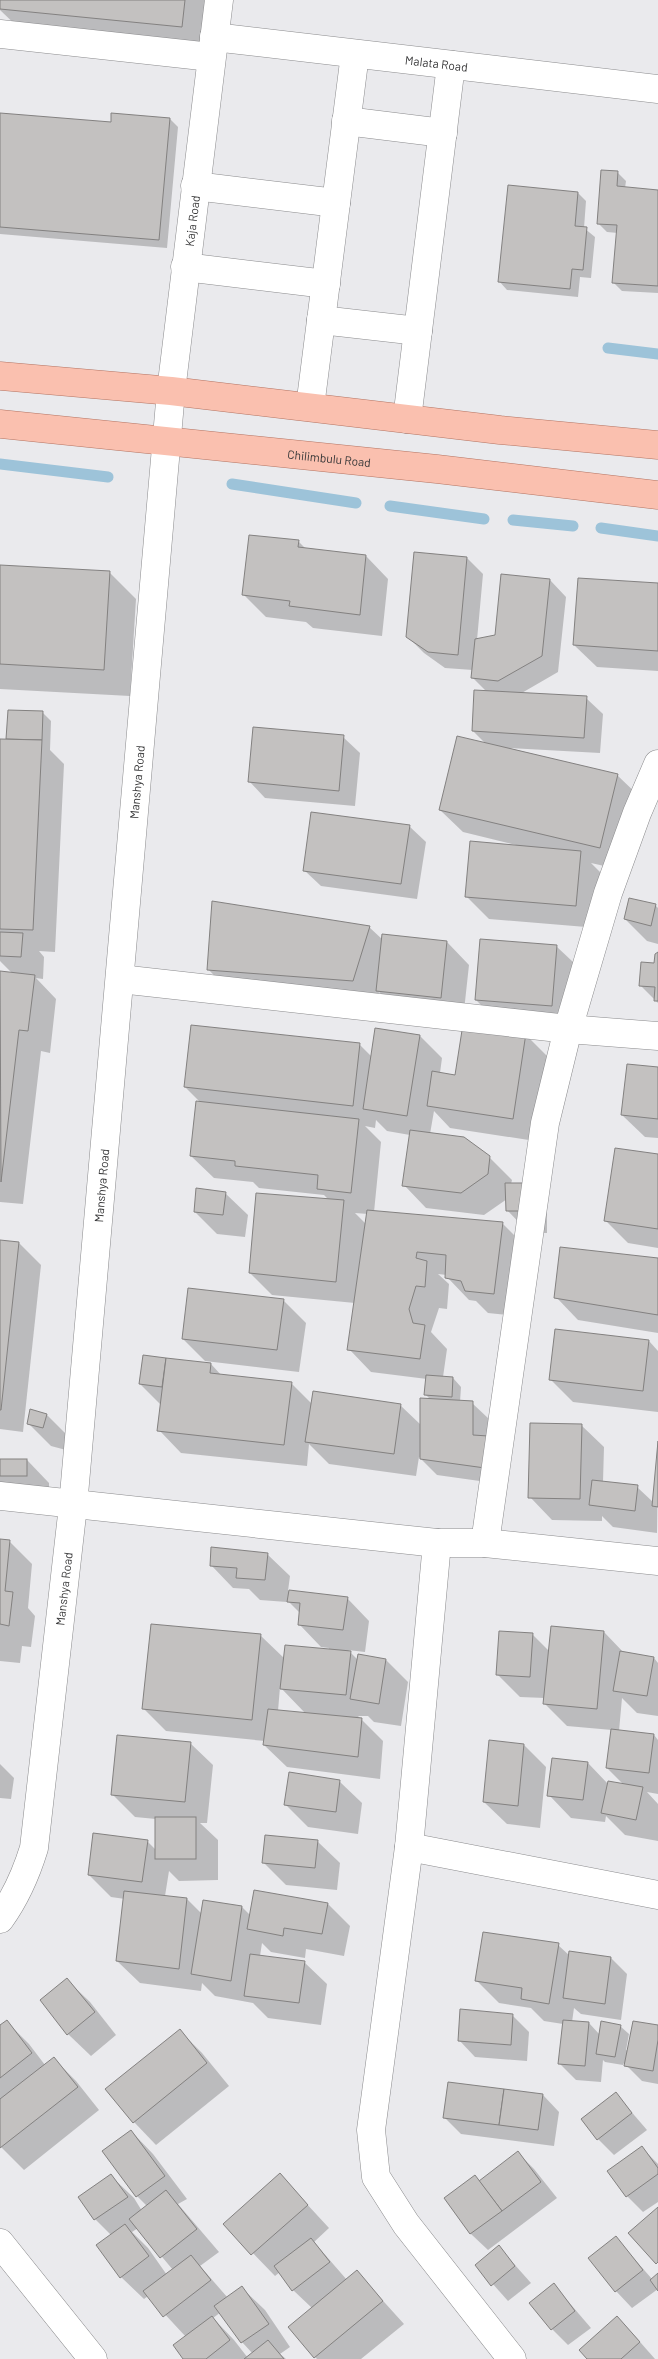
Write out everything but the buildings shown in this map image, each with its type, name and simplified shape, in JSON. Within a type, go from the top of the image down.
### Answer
[{"type":"main road","points":[[0,376],[171,391],[500,430],[658,445]]},
{"type":"main road","name":"Chilimbulu Road","points":[[0,424],[437,469],[658,495]]},
{"type":"street","name":"Kaja Road","points":[[168,442],[171,391],[219,0]]},
{"type":"street","name":"Malata Road","points":[[0,34],[355,54],[658,89]]},
{"type":"street","points":[[310,407],[355,54]]},
{"type":"street","points":[[407,418],[451,65]]},
{"type":"street","points":[[346,121],[443,133]]},
{"type":"street","points":[[195,186],[336,203]]},
{"type":"street","points":[[186,267],[326,284]]},
{"type":"street","points":[[322,320],[418,332]]},
{"type":"street","name":"Manshya Road","points":[[0,1919],[26,1876],[34,1848],[73,1506],[168,442]]},
{"type":"street","points":[[485,1543],[546,1123],[568,1029],[608,893],[648,814],[658,764]]},
{"type":"street","points":[[120,979],[568,1029],[658,1036]]},
{"type":"street","points":[[0,1496],[73,1506],[437,1544],[485,1543],[658,1561]]},
{"type":"street","points":[[437,1544],[409,1847],[371,2130],[376,2177],[406,2224],[512,2359]]},
{"type":"street","points":[[409,1847],[658,1896]]},
{"type":"street","points":[[0,2243],[93,2359]]},
{"type":"waterway","points":[[608,348],[658,354]]},
{"type":"waterway","points":[[0,464],[108,477]]},
{"type":"waterway","points":[[232,484],[356,503]]},
{"type":"waterway","points":[[390,506],[484,519]]},
{"type":"waterway","points":[[513,520],[573,526]]},
{"type":"waterway","points":[[601,528],[658,536]]}]
